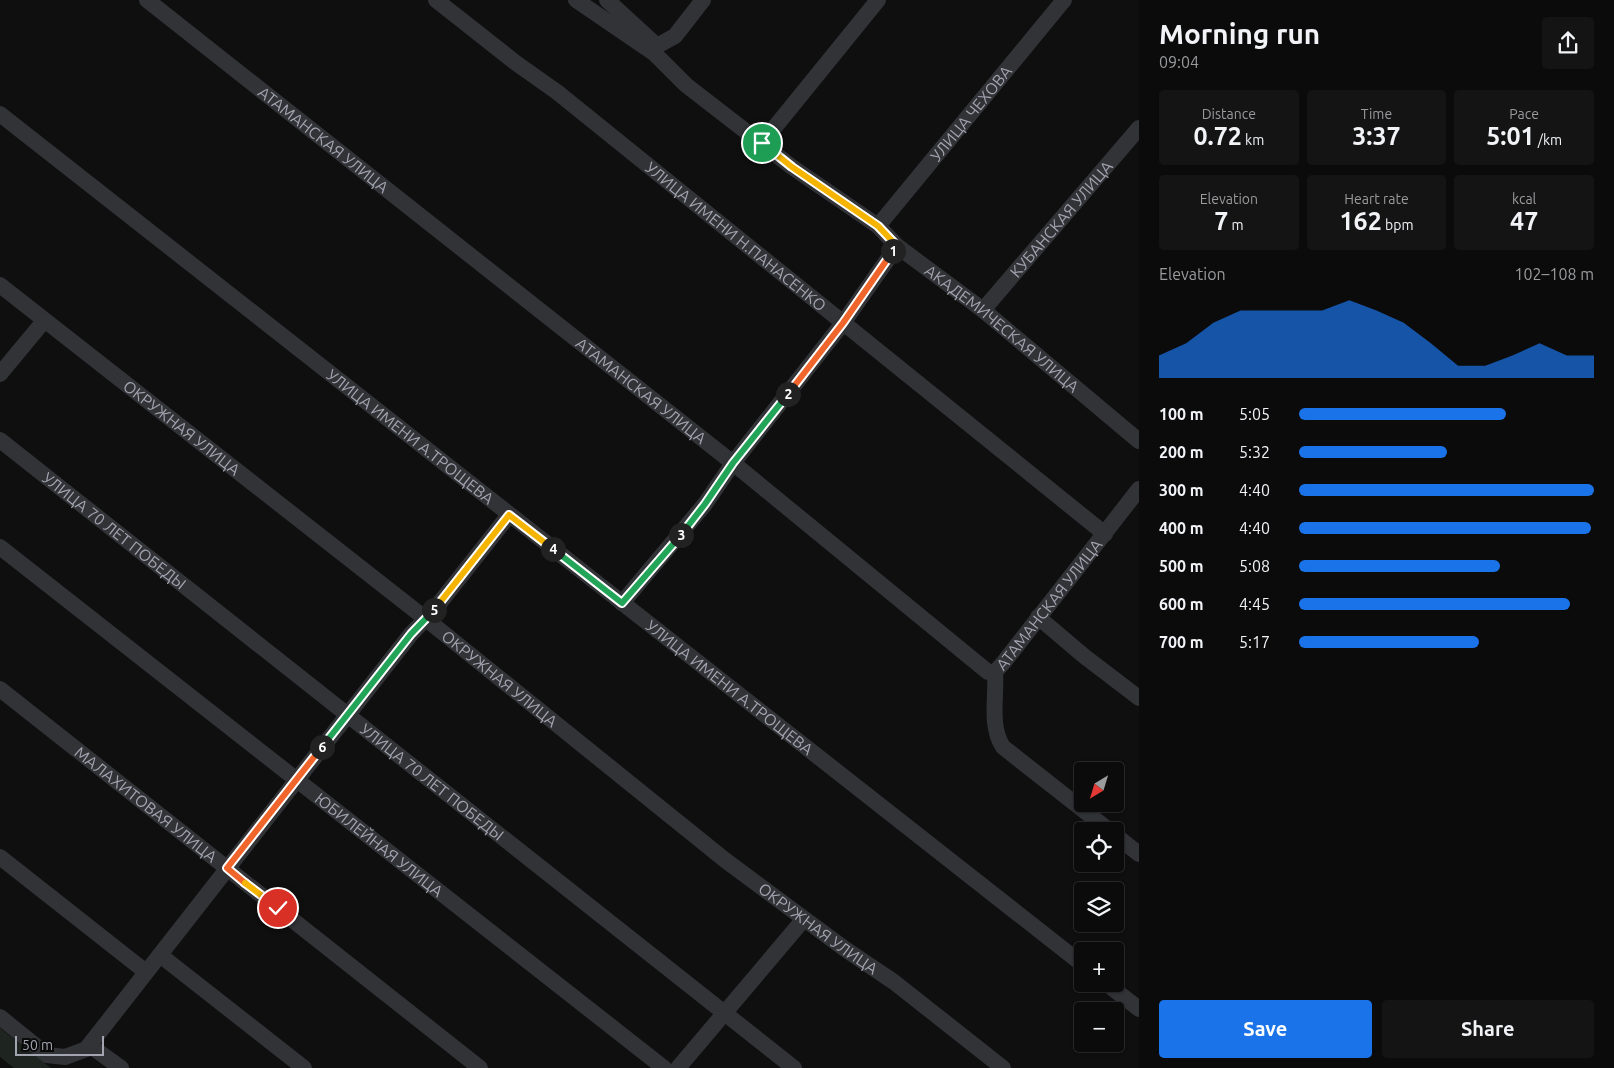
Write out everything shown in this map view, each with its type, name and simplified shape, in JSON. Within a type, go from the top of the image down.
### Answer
[{"type":"street","name":"АТАМАНСКАЯ УЛИЦА","points":[[147,0],[733,463],[932,624],[988,672],[995,672],[1139,489]]},
{"type":"street","name":"УЛИЦА ИМЕНИ Н.ПАНАСЕНКО","points":[[436,0],[516,63],[557,92],[1105,534]]},
{"type":"street","name":"АКАДЕМИЧЕСКАЯ УЛИЦА","points":[[576,0],[656,50]]},
{"type":"street","name":"АКАДЕМИЧЕСКАЯ УЛИЦА","points":[[606,0],[656,50],[686,85],[792,167],[878,226],[897,246],[983,310],[1139,441]]},
{"type":"street","points":[[656,50],[675,36],[703,0]]},
{"type":"street","points":[[762,143],[878,0]]},
{"type":"street","name":"УЛИЦА ЧЕХОВА","points":[[878,226],[1064,0]]},
{"type":"street","name":"УЛИЦА ИМЕНИ А.ТРОЩЕВА","points":[[0,114],[1074,958]]},
{"type":"street","name":"КУБАНСКАЯ УЛИЦА","points":[[983,310],[1139,128]]},
{"type":"street","points":[[622,603],[693,520],[733,463],[843,323],[897,246]]},
{"type":"street","name":"ОКРУЖНАЯ УЛИЦА","points":[[0,285],[426,619],[717,854],[804,919],[894,982],[1003,1068]]},
{"type":"street","points":[[0,374],[44,321]]},
{"type":"street","name":"УЛИЦА 70 ЛЕТ ПОБЕДЫ","points":[[0,440],[794,1068]]},
{"type":"street","points":[[86,1048],[411,634],[426,619],[509,515]]},
{"type":"street","name":"ЮБИЛЕЙНАЯ УЛИЦА","points":[[0,546],[664,1068]]},
{"type":"street","points":[[1038,617],[1084,656],[1139,698]]},
{"type":"street","points":[[995,672],[994,726],[995,736],[1002,747],[1098,822]]},
{"type":"street","name":"МАЛАХИТОВАЯ УЛИЦА","points":[[0,689],[480,1068]]},
{"type":"street","points":[[1124,842],[1139,854]]},
{"type":"street","points":[[0,858],[146,972]]},
{"type":"street","points":[[678,1068],[804,919]]},
{"type":"street","points":[[160,954],[304,1068]]},
{"type":"street","points":[[1118,992],[1139,1008]]},
{"type":"street","points":[[0,1017],[47,1055],[64,1057],[86,1048],[96,1048],[122,1068]]},
{"type":"shaded area","points":[[0,1028],[51,1068],[14,1068],[0,1057]]},
{"type":"route","points":[[278,908],[227,868],[411,634],[434,610],[509,515],[622,603],[705,504],[733,463],[843,323],[897,246],[878,226],[792,167],[762,143]]}]
